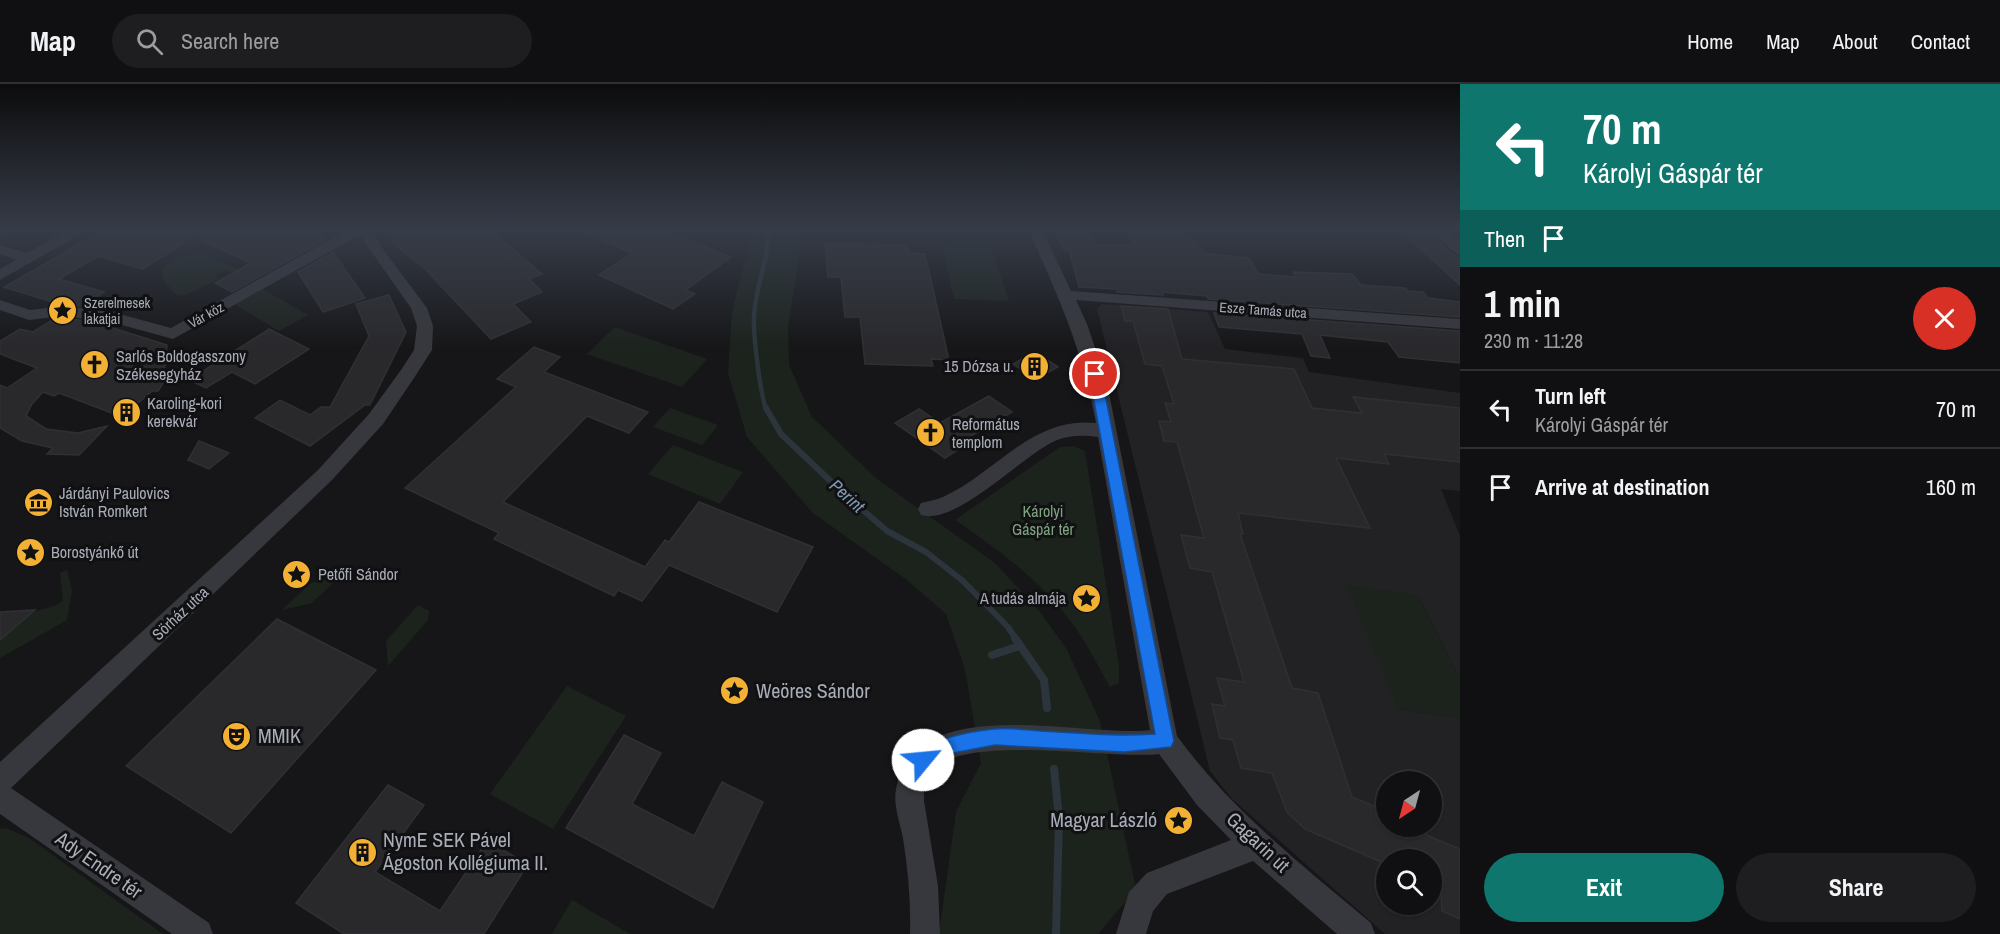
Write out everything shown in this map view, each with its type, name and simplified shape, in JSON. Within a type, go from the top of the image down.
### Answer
[{"type":"street","name":"Vár köz","points":[[0,305],[29,315],[63,311],[112,317],[173,334],[289,269]]},
{"type":"street","name":"Sörház utca","points":[[0,780],[297,502],[376,419],[423,350],[425,326],[419,308],[391,269]]},
{"type":"street","points":[[925,934],[926,903],[910,801],[912,778],[923,760],[936,751],[953,745],[995,737],[1124,744],[1165,741],[1107,431],[1090,355],[1054,269]]},
{"type":"street","name":"Esze Tamás utca","points":[[1067,295],[1460,324]]},
{"type":"street","points":[[928,508],[951,502],[1049,436],[1073,428],[1107,431]]},
{"type":"street","name":"Gagarin út","points":[[1165,741],[1179,763],[1257,845],[1360,934]]},
{"type":"street","name":"Ady Endre tér","points":[[0,797],[198,934]]},
{"type":"street","points":[[1131,934],[1140,903],[1157,883],[1257,845]]},
{"type":"shaded area","points":[[1102,304],[1208,312],[1225,349],[1303,358],[1309,372],[1460,393],[1460,491],[1441,489],[1460,536],[1460,680],[1418,595],[1398,709],[1460,718],[1460,849],[1431,837],[1442,837],[1442,771],[1376,771],[1376,807],[1341,792],[1348,784],[1318,693],[1292,688],[1240,534],[1243,533],[1238,513],[1179,450],[1201,527],[1213,539],[1181,536],[1190,568],[1212,572],[1244,682],[1217,678],[1225,706],[1213,704],[1220,737],[1233,740],[1241,768],[1272,773],[1287,812],[1305,829],[1376,860],[1376,915],[1442,915],[1442,911],[1460,919],[1460,934],[1385,934],[1232,799],[1210,771],[1097,309]]},
{"type":"green space","points":[[162,269],[237,269],[242,271],[237,274],[226,270],[214,276],[219,279],[185,295],[177,296],[164,281]]},
{"type":"green space","points":[[743,269],[797,269],[788,328],[789,365],[812,417],[877,479],[995,563],[1040,612],[1066,648],[1100,721],[1136,889],[1098,934],[939,934],[956,812],[981,763],[965,669],[946,614],[907,580],[813,513],[747,437],[728,373],[732,312]]},
{"type":"green space","points":[[947,269],[998,269],[1009,301],[954,299]]},
{"type":"green space","points":[[263,289],[308,315],[279,331],[234,304]]},
{"type":"green space","points":[[615,327],[707,359],[682,387],[587,354]]},
{"type":"green space","points":[[670,408],[718,425],[702,445],[653,427]]},
{"type":"green space","points":[[673,445],[743,472],[720,504],[648,474]]},
{"type":"green space","name":"Károlyi Gáspár tér","points":[[1073,446],[1085,451],[1119,667],[1119,683],[1110,687],[1077,631],[1047,593],[1003,554],[955,520],[1060,447]]},
{"type":"green space","points":[[67,570],[72,590],[67,620],[0,658],[0,639],[31,614],[63,601],[60,573]]},
{"type":"green space","points":[[341,575],[312,603],[282,610],[311,583]]},
{"type":"green space","points":[[1346,585],[1418,595],[1460,680],[1460,718],[1398,709]]},
{"type":"green space","points":[[418,605],[429,611],[428,620],[388,666],[386,641]]},
{"type":"green space","points":[[567,686],[626,716],[553,829],[490,794]]},
{"type":"green space","points":[[6,828],[29,838],[163,934],[0,934],[0,829]]},
{"type":"green space","points":[[572,900],[630,934],[552,934]]},
{"type":"building","points":[[36,269],[77,269],[59,279],[104,292],[82,306],[59,304],[4,287]]},
{"type":"building","points":[[241,269],[274,269],[232,292],[215,283]]},
{"type":"building","points":[[304,269],[345,269],[365,298],[323,312],[298,272]]},
{"type":"building","points":[[424,269],[536,269],[542,274],[529,279],[542,292],[513,304],[531,322],[491,339]]},
{"type":"building","points":[[608,269],[715,269],[686,290],[695,294],[673,309],[599,275]]},
{"type":"building","points":[[827,269],[928,269],[949,360],[931,359],[933,366],[865,364],[860,317],[845,317],[841,277],[828,277]]},
{"type":"building","points":[[1074,269],[1256,269],[1259,274],[1296,277],[1293,272],[1352,274],[1361,285],[1405,288],[1408,291],[1423,292],[1428,298],[1460,302],[1460,317],[1208,299],[1207,296],[1162,292],[1163,295],[1117,292],[1116,289],[1079,287]]},
{"type":"building","points":[[1442,269],[1460,269],[1460,285]]},
{"type":"building","points":[[389,295],[406,332],[370,405],[365,405],[310,446],[255,418],[280,400],[310,415],[321,407],[330,407],[369,336],[356,304]]},
{"type":"building","points":[[1121,306],[1168,309],[1182,359],[1294,369],[1312,408],[1362,413],[1353,397],[1460,408],[1460,462],[1384,454],[1389,464],[1336,458],[1370,528],[1238,513],[1243,534],[1240,534],[1292,688],[1318,693],[1352,797],[1376,807],[1376,837],[1431,837],[1460,849],[1460,919],[1442,911],[1442,849],[1376,849],[1376,860],[1305,829],[1287,812],[1272,773],[1241,768],[1233,740],[1220,738],[1212,704],[1225,706],[1217,678],[1244,682],[1212,572],[1190,568],[1181,535],[1204,538],[1177,442],[1164,441],[1159,421],[1171,422],[1165,403],[1174,404],[1162,366],[1145,364],[1133,321],[1125,321]]},
{"type":"building","points":[[1214,313],[1460,331],[1460,363],[1399,357],[1388,342],[1320,335],[1330,358],[1311,356],[1302,334],[1219,327]]},
{"type":"building","name":"Sarlós Boldogasszony Székesegyház","points":[[54,319],[94,322],[167,345],[163,383],[158,391],[152,391],[122,417],[59,393],[54,396],[43,392],[32,404],[26,416],[46,429],[78,433],[107,426],[79,455],[47,454],[53,448],[22,441],[0,428],[0,385],[7,388],[37,368],[0,354],[0,341],[20,329],[33,332]]},
{"type":"building","points":[[269,329],[309,349],[255,384],[232,372],[206,388],[189,380]]},
{"type":"building","points":[[534,347],[560,357],[544,372],[648,412],[629,433],[587,416],[503,502],[645,567],[665,540],[669,542],[699,502],[813,547],[777,612],[669,565],[642,601],[618,590],[614,596],[494,539],[499,533],[405,488],[516,387],[497,379]]},
{"type":"building","name":"15 Dózsa u.","points":[[1035,352],[1058,367],[1036,379],[1013,364]]},
{"type":"building","points":[[989,396],[1012,412],[964,440],[968,443],[945,458],[895,423],[919,409],[940,423]]},
{"type":"building","points":[[199,441],[229,453],[209,469],[188,460]]},
{"type":"building","points":[[35,610],[0,640],[0,612]]},
{"type":"building","name":"MMIK","points":[[277,619],[376,670],[231,833],[126,766]]},
{"type":"building","points":[[624,735],[661,753],[632,804],[694,836],[722,782],[763,802],[713,908],[566,828]]},
{"type":"building","name":"NymE SEK Pável Ágoston Kollégiuma II.","points":[[388,785],[424,805],[375,872],[440,911],[487,841],[528,864],[484,934],[344,934],[296,903]]},
{"type":"waterway","name":"Perint","points":[[763,269],[754,317],[757,363],[766,409]]},
{"type":"waterway","name":"Perint","points":[[766,408],[781,434],[841,491],[887,531],[926,552],[963,581],[1008,627],[1016,639]]},
{"type":"waterway","name":"Perint","points":[[1015,638],[1044,680],[1047,708]]},
{"type":"waterway","points":[[992,655],[1020,646]]},
{"type":"waterway","name":"Perint","points":[[1054,769],[1059,818],[1056,934]]},
{"type":"place","name":"Szerelmesek lakatjai","points":[[63,311]]},
{"type":"place","name":"Sarlós Boldogasszony Székesegyház","points":[[95,365]]},
{"type":"place","name":"15 Dózsa u.","points":[[1035,366]]},
{"type":"place","name":"Karoling-kori kerekvár","points":[[126,412]]},
{"type":"place","name":"Református templom","points":[[931,433]]},
{"type":"place","name":"Járdányi Paulovics István Romkert","points":[[38,502]]},
{"type":"place","name":"Borostyánkő út","points":[[30,552]]},
{"type":"place","name":"Petőfi Sándor","points":[[297,574]]},
{"type":"place","name":"A tudás almája","points":[[1087,598]]},
{"type":"place","name":"Weöres Sándor","points":[[735,691]]},
{"type":"place","name":"MMIK","points":[[237,736]]},
{"type":"place","name":"Magyar László","points":[[1178,820]]},
{"type":"place","name":"NymE SEK Pável Ágoston Kollégiuma II.","points":[[362,852]]},
{"type":"route","points":[[923,760],[936,751],[981,738],[1124,744],[1165,741],[1095,374]]}]
